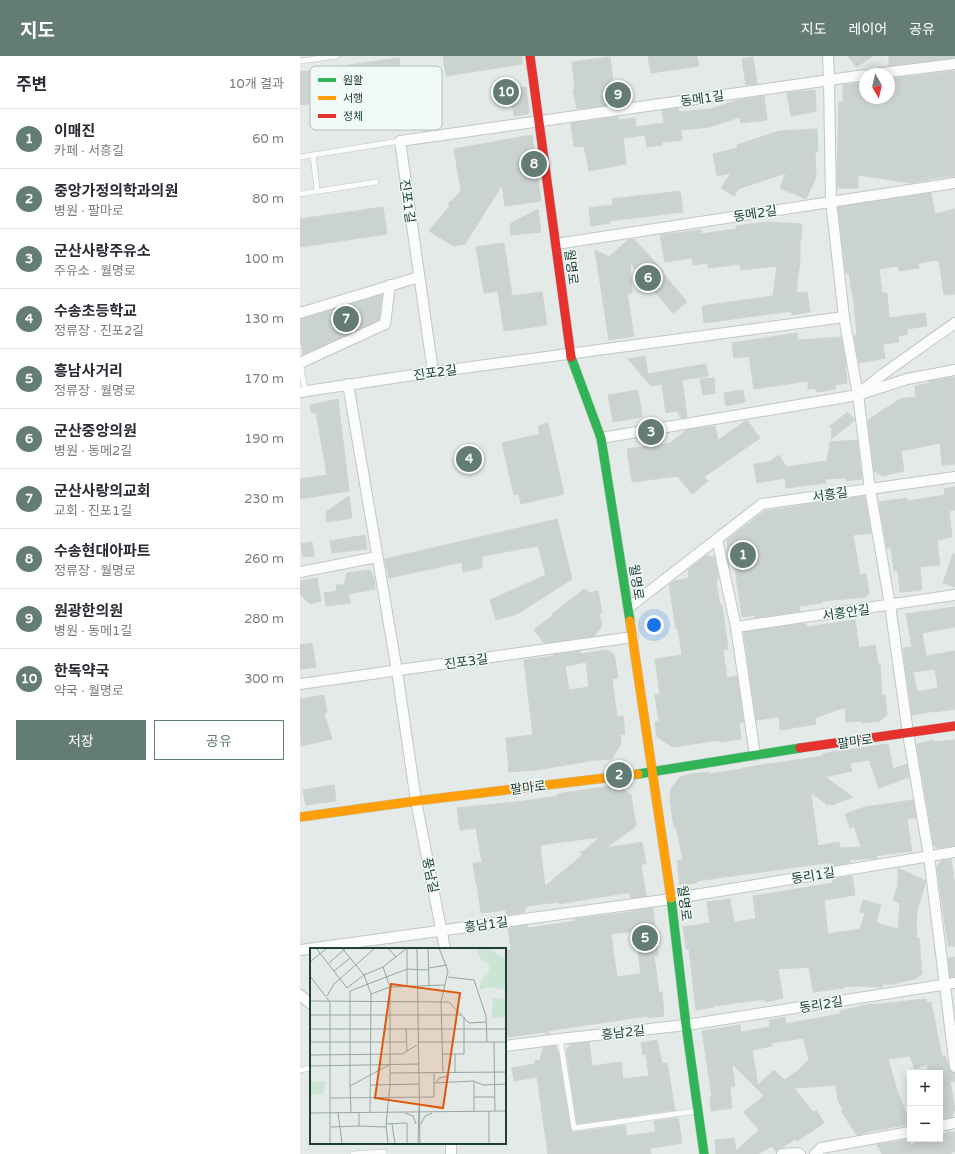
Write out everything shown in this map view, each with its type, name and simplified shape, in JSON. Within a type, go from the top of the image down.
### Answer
[{"type":"street","points":[[828,56],[830,80],[831,201],[844,317],[858,395],[870,489],[890,605],[908,733],[929,856],[955,1067]]},
{"type":"street","name":"월명로","points":[[531,58],[538,122],[556,244],[570,355],[601,438],[633,637],[671,899],[686,1025],[704,1154]]},
{"type":"street","points":[[895,71],[955,64]]},
{"type":"street","name":"동메1길","points":[[538,122],[859,76]]},
{"type":"street","points":[[400,141],[538,122]]},
{"type":"street","name":"진포1길","points":[[400,141],[433,372]]},
{"type":"street","name":"동메2길","points":[[556,244],[955,183]]},
{"type":"street","points":[[300,313],[419,277]]},
{"type":"street","points":[[300,362],[385,324],[390,285]]},
{"type":"street","name":"진포2길","points":[[302,391],[844,317]]},
{"type":"street","points":[[858,395],[883,374],[955,323]]},
{"type":"street","points":[[601,438],[858,395],[907,379],[955,370]]},
{"type":"street","name":"풍남길","points":[[348,384],[397,671],[416,801],[445,948]]},
{"type":"street","name":"서흥길","points":[[628,608],[762,504],[955,477]]},
{"type":"street","points":[[717,539],[736,627],[755,755]]},
{"type":"street","points":[[300,572],[377,557]]},
{"type":"street","name":"서흥안길","points":[[736,627],[955,595]]},
{"type":"street","name":"진포3길","points":[[300,684],[633,637]]},
{"type":"street","name":"팔마로","points":[[300,817],[416,801],[653,772],[755,755],[955,726]]},
{"type":"street","name":"동리1길","points":[[671,899],[955,852]]},
{"type":"street","name":"흥남1길","points":[[314,948],[671,899]]},
{"type":"street","name":"흥남1길","points":[[300,950],[310,949]]},
{"type":"street","name":"동리2길","points":[[686,1025],[955,983]]},
{"type":"street","points":[[300,995],[310,1003]]},
{"type":"street","name":"흥남2길","points":[[506,1046],[686,1025]]},
{"type":"street","points":[[943,1126],[955,1124]]},
{"type":"street","points":[[815,1154],[821,1148],[907,1133]]},
{"type":"street","points":[[782,1154],[800,1154]]},
{"type":"lane","points":[[300,61],[336,56]]},
{"type":"lane","points":[[300,157],[400,141]]},
{"type":"lane","points":[[313,155],[317,190]]},
{"type":"lane","points":[[300,194],[317,190],[376,182]]},
{"type":"lane","points":[[300,362],[302,391]]},
{"type":"lane","points":[[560,1039],[574,1128],[698,1111]]},
{"type":"lane","points":[[300,1070],[310,1068]]},
{"type":"lane","points":[[353,1154],[384,1152],[384,1154]]},
{"type":"building","points":[[443,56],[522,56],[522,64],[446,76]]},
{"type":"building","points":[[648,56],[697,56],[699,66],[651,73]]},
{"type":"building","points":[[848,56],[873,56],[856,67]]},
{"type":"building","points":[[889,56],[955,56],[955,58],[889,66]]},
{"type":"building","points":[[610,57],[613,79],[611,79],[616,104],[577,109],[573,90],[575,89],[572,62]]},
{"type":"building","points":[[753,57],[757,84],[746,85],[742,59]]},
{"type":"building","points":[[399,58],[400,66],[342,66]]},
{"type":"building","points":[[310,71],[310,104],[300,105],[300,72]]},
{"type":"building","points":[[955,71],[955,176],[911,183],[858,175],[858,188],[837,188],[839,102],[843,102],[843,85],[859,83],[859,104],[895,104],[895,78]]},
{"type":"building","points":[[526,87],[529,112],[528,114],[514,116],[510,89]]},
{"type":"building","points":[[815,90],[816,111],[791,116],[787,93]]},
{"type":"building","points":[[764,96],[767,120],[741,123],[740,117],[709,127],[681,130],[682,140],[662,142],[662,145],[647,147],[645,135],[623,138],[626,164],[589,171],[584,146],[574,147],[571,123],[618,117],[619,120],[635,118],[636,127],[664,123],[662,110],[678,108],[679,112],[710,109],[738,100]]},
{"type":"building","points":[[817,129],[818,151],[815,151],[816,177],[806,199],[780,188],[786,173],[738,189],[734,196],[721,188],[731,173],[717,176],[713,154],[738,148],[737,145],[779,131]]},
{"type":"building","points":[[532,135],[541,201],[505,206],[502,185],[465,244],[454,246],[429,231],[450,206],[448,204],[461,191],[454,149]]},
{"type":"building","points":[[680,191],[683,212],[609,221],[610,223],[591,226],[589,208],[613,205],[612,199]]},
{"type":"building","points":[[931,193],[935,214],[955,209],[955,294],[944,295],[939,260],[918,263],[919,268],[899,271],[898,266],[879,269],[882,293],[887,293],[889,318],[925,313],[927,326],[907,329],[907,334],[898,336],[899,342],[883,344],[885,358],[859,363],[854,336],[857,335],[853,294],[849,273],[846,273],[838,207]]},
{"type":"building","points":[[383,207],[387,234],[300,247],[300,219]]},
{"type":"building","points":[[538,209],[541,232],[511,235],[510,224]]},
{"type":"building","points":[[768,222],[802,224],[796,293],[807,292],[810,312],[792,315],[792,311],[704,323],[702,306],[773,296],[777,266],[741,270],[740,264],[708,268],[708,263],[693,265],[692,258],[665,262],[660,235],[701,230],[701,234],[736,229],[736,226]]},
{"type":"building","points":[[629,239],[634,239],[663,271],[663,273],[687,302],[673,313],[630,263],[632,293],[627,293],[634,336],[609,340],[595,250],[609,257]]},
{"type":"building","points":[[504,243],[512,296],[542,292],[547,325],[504,331],[498,291],[484,293],[476,247]]},
{"type":"building","points":[[382,295],[379,320],[303,355],[300,338],[300,319]]},
{"type":"building","points":[[797,333],[798,340],[841,337],[846,365],[847,383],[835,385],[836,389],[816,392],[816,388],[808,389],[808,381],[754,389],[749,356],[734,358],[732,343]]},
{"type":"building","points":[[645,356],[648,374],[706,364],[708,376],[682,380],[687,417],[681,418],[677,411],[666,413],[662,384],[651,386],[628,359]]},
{"type":"building","points":[[955,377],[955,464],[942,465],[940,443],[901,451],[904,471],[882,476],[874,471],[868,420],[900,399],[916,397],[915,386],[930,383],[929,381]]},
{"type":"building","points":[[714,378],[715,393],[703,395],[700,379]]},
{"type":"building","points":[[638,390],[642,417],[613,422],[608,395]]},
{"type":"building","points":[[743,390],[745,402],[726,406],[724,393]]},
{"type":"building","points":[[338,399],[349,491],[300,499],[300,479],[327,475],[316,413],[311,412],[310,405]]},
{"type":"building","points":[[848,412],[855,420],[831,439],[832,429],[830,426]]},
{"type":"building","points":[[747,420],[760,438],[704,477],[708,481],[692,494],[677,476],[632,482],[627,449],[670,443],[687,430],[715,426],[718,440]]},
{"type":"building","points":[[548,423],[564,494],[521,504],[519,494],[514,495],[502,443],[540,434],[538,426]]},
{"type":"building","points":[[857,440],[862,479],[847,481],[846,478],[825,479],[826,483],[786,488],[785,478],[757,483],[754,464],[769,462],[779,455],[786,467],[827,461],[830,442]]},
{"type":"building","points":[[955,487],[955,510],[949,511],[952,537],[937,540],[940,565],[920,567],[922,590],[900,592],[898,571],[894,571],[891,548],[887,548],[879,502],[907,498],[907,501],[945,495],[944,489]]},
{"type":"building","points":[[349,496],[352,518],[327,522],[326,512]]},
{"type":"building","points":[[863,496],[865,498],[871,533],[853,535],[860,575],[866,574],[869,593],[866,597],[822,601],[822,603],[799,606],[800,611],[754,618],[756,615],[742,617],[733,554],[728,555],[727,540],[765,511]]},
{"type":"building","points":[[557,519],[572,579],[517,614],[496,620],[490,600],[546,575],[538,546],[482,556],[482,568],[463,572],[462,562],[389,578],[385,559]]},
{"type":"building","points":[[365,535],[367,549],[332,553],[330,541]]},
{"type":"building","points":[[312,542],[314,556],[303,557],[301,544]]},
{"type":"building","points":[[953,554],[955,554],[955,587],[943,583]]},
{"type":"building","points":[[706,556],[714,557],[717,570],[718,580],[716,581],[720,605],[722,605],[728,649],[723,650],[727,678],[737,676],[744,722],[739,723],[741,739],[720,742],[720,740],[673,747],[657,737],[655,722],[659,721],[655,695],[660,694],[655,659],[682,655],[669,585],[674,581],[689,578],[688,570]]},
{"type":"building","points":[[370,570],[374,578],[375,589],[348,594],[351,603],[326,606],[324,593],[337,591],[336,585],[344,585],[347,573]]},
{"type":"building","points":[[317,578],[321,601],[310,604],[300,594],[300,581]]},
{"type":"building","points":[[583,590],[587,590],[589,593],[598,591],[602,613],[599,613],[602,626],[594,636],[544,643],[534,630]]},
{"type":"building","points":[[955,607],[955,627],[922,633],[926,656],[955,651],[955,709],[912,715],[903,648],[912,647],[906,614]],"holes":[[[935,669],[938,688],[917,692],[913,672]]]},
{"type":"building","points":[[855,620],[859,648],[875,645],[878,664],[880,664],[882,696],[885,695],[887,715],[880,721],[862,723],[862,721],[846,722],[845,707],[815,718],[816,724],[780,730],[779,717],[756,720],[744,632],[801,624],[806,624],[807,627]]},
{"type":"building","points":[[312,643],[316,667],[300,669],[300,645]]},
{"type":"building","points":[[607,650],[614,654],[618,678],[612,679],[617,717],[623,716],[625,734],[620,734],[621,744],[612,759],[595,760],[536,770],[509,772],[506,738],[533,735],[524,660],[581,651],[579,654]],"holes":[[[586,662],[589,687],[569,690],[565,666]]]},
{"type":"building","points":[[324,695],[327,712],[324,713],[332,739],[301,746],[300,699]]},
{"type":"building","points":[[933,740],[934,742],[955,740],[955,846],[938,848],[934,846],[917,745]]},
{"type":"building","points":[[888,744],[893,769],[907,764],[909,777],[879,788],[869,760],[850,763],[852,771],[825,777],[853,797],[832,805],[829,803],[828,805],[811,793],[818,846],[839,842],[840,848],[861,847],[854,826],[850,828],[845,814],[865,807],[913,800],[916,818],[907,819],[912,851],[874,856],[878,858],[849,860],[850,863],[831,866],[830,863],[826,863],[696,881],[697,883],[680,885],[677,861],[683,860],[676,827],[674,827],[670,800],[671,789],[680,777],[691,774],[709,772],[709,774],[742,769],[823,756],[823,754],[826,753]]},
{"type":"building","points":[[334,785],[336,801],[306,805],[303,790]]},
{"type":"building","points":[[617,785],[631,795],[636,826],[606,848],[642,842],[646,864],[641,864],[646,896],[631,898],[630,893],[625,893],[559,904],[558,902],[527,906],[525,908],[525,912],[506,915],[506,910],[481,913],[473,863],[482,862],[476,828],[460,830],[457,808],[525,801],[558,796],[557,794]],"holes":[[[600,837],[584,851],[580,852],[583,855],[545,886],[540,845]]]},
{"type":"building","points":[[951,859],[955,885],[955,946],[948,946],[937,867],[941,861]]},
{"type":"building","points":[[898,868],[926,881],[917,910],[916,926],[916,938],[919,938],[922,974],[915,979],[896,984],[883,984],[882,987],[844,986],[844,988],[813,992],[809,967],[778,969],[783,998],[765,1002],[765,999],[714,1006],[696,1010],[689,949],[686,949],[683,927],[710,923],[707,902],[730,899],[734,922],[756,919],[753,896],[833,883],[833,879],[852,876],[855,895],[824,900],[828,934],[860,929],[865,913],[860,912],[863,900],[881,905],[876,923],[898,929],[900,903],[893,900],[898,885]]},
{"type":"building","points":[[653,908],[658,955],[654,956],[659,993],[662,992],[664,1016],[648,1018],[647,1016],[547,1031],[549,1034],[546,1034],[546,1032],[508,1037],[506,1021],[506,950],[511,950],[508,928],[527,925],[528,928],[576,921],[575,919]],"holes":[[[635,931],[641,974],[617,977],[611,934]]]},
{"type":"building","points":[[955,957],[955,977],[950,977],[948,958]]},
{"type":"building","points":[[926,999],[926,1003],[931,1002],[942,1057],[945,1056],[950,1071],[955,1073],[955,1081],[950,1082],[955,1109],[952,1117],[943,1118],[943,1070],[928,1070],[927,1064],[915,1069],[910,1056],[888,1059],[897,1090],[907,1116],[907,1125],[857,1135],[841,1111],[843,1110],[838,1100],[836,1085],[794,1088],[813,1112],[817,1111],[824,1123],[797,1141],[795,1139],[779,1148],[776,1152],[772,1146],[758,1154],[716,1154],[715,1140],[734,1138],[736,1151],[759,1130],[744,1112],[764,1096],[732,1064],[735,1086],[730,1087],[732,1108],[711,1111],[710,1097],[712,1097],[702,1031],[740,1025],[741,1032],[770,1027],[769,1020],[785,1017],[786,1024],[840,1014],[840,1011],[871,1004]],"holes":[[[803,1038],[809,1059],[799,1070],[784,1080],[774,1070],[758,1085],[752,1050],[772,1046],[772,1043]]]},
{"type":"building","points":[[657,1040],[662,1063],[667,1063],[675,1110],[577,1124],[566,1050],[571,1044],[589,1042],[592,1066],[621,1062],[623,1079],[649,1076],[646,1054],[643,1055],[641,1043]]},
{"type":"building","points":[[555,1046],[558,1051],[571,1131],[575,1132],[625,1125],[627,1136],[656,1132],[654,1121],[678,1118],[682,1143],[652,1148],[650,1149],[651,1154],[548,1154],[537,1077],[514,1081],[512,1068],[535,1064],[535,1061],[540,1060],[543,1048]]},
{"type":"building","points":[[947,1132],[955,1132],[955,1151],[950,1154],[882,1154],[877,1145],[907,1140],[907,1142],[910,1142],[910,1146],[917,1142],[943,1142],[943,1135]]},
{"type":"traffic: fast","points":[[571,357],[601,438],[630,621]]},
{"type":"traffic: fast","points":[[638,774],[800,748]]},
{"type":"traffic: fast","points":[[671,898],[686,1025],[704,1154]]},
{"type":"traffic: slow","points":[[630,621],[671,898]]},
{"type":"traffic: slow","points":[[300,817],[416,801],[638,774]]},
{"type":"traffic: jam","points":[[530,56],[571,357]]},
{"type":"traffic: jam","points":[[800,748],[955,726]]},
{"type":"place","name":"한독약국","points":[[506,92]]},
{"type":"place","name":"원광한의원","points":[[618,95]]},
{"type":"place","name":"수송현대아파트","points":[[534,164]]},
{"type":"place","name":"군산중앙의원","points":[[648,278]]},
{"type":"place","name":"군산사랑의교회","points":[[346,319]]},
{"type":"place","name":"군산사랑주유소","points":[[651,432]]},
{"type":"place","name":"수송초등학교","points":[[469,459]]},
{"type":"place","name":"이매진","points":[[743,555]]},
{"type":"place","name":"중앙가정의학과의원","points":[[619,775]]},
{"type":"place","name":"흥남사거리","points":[[645,938]]}]
